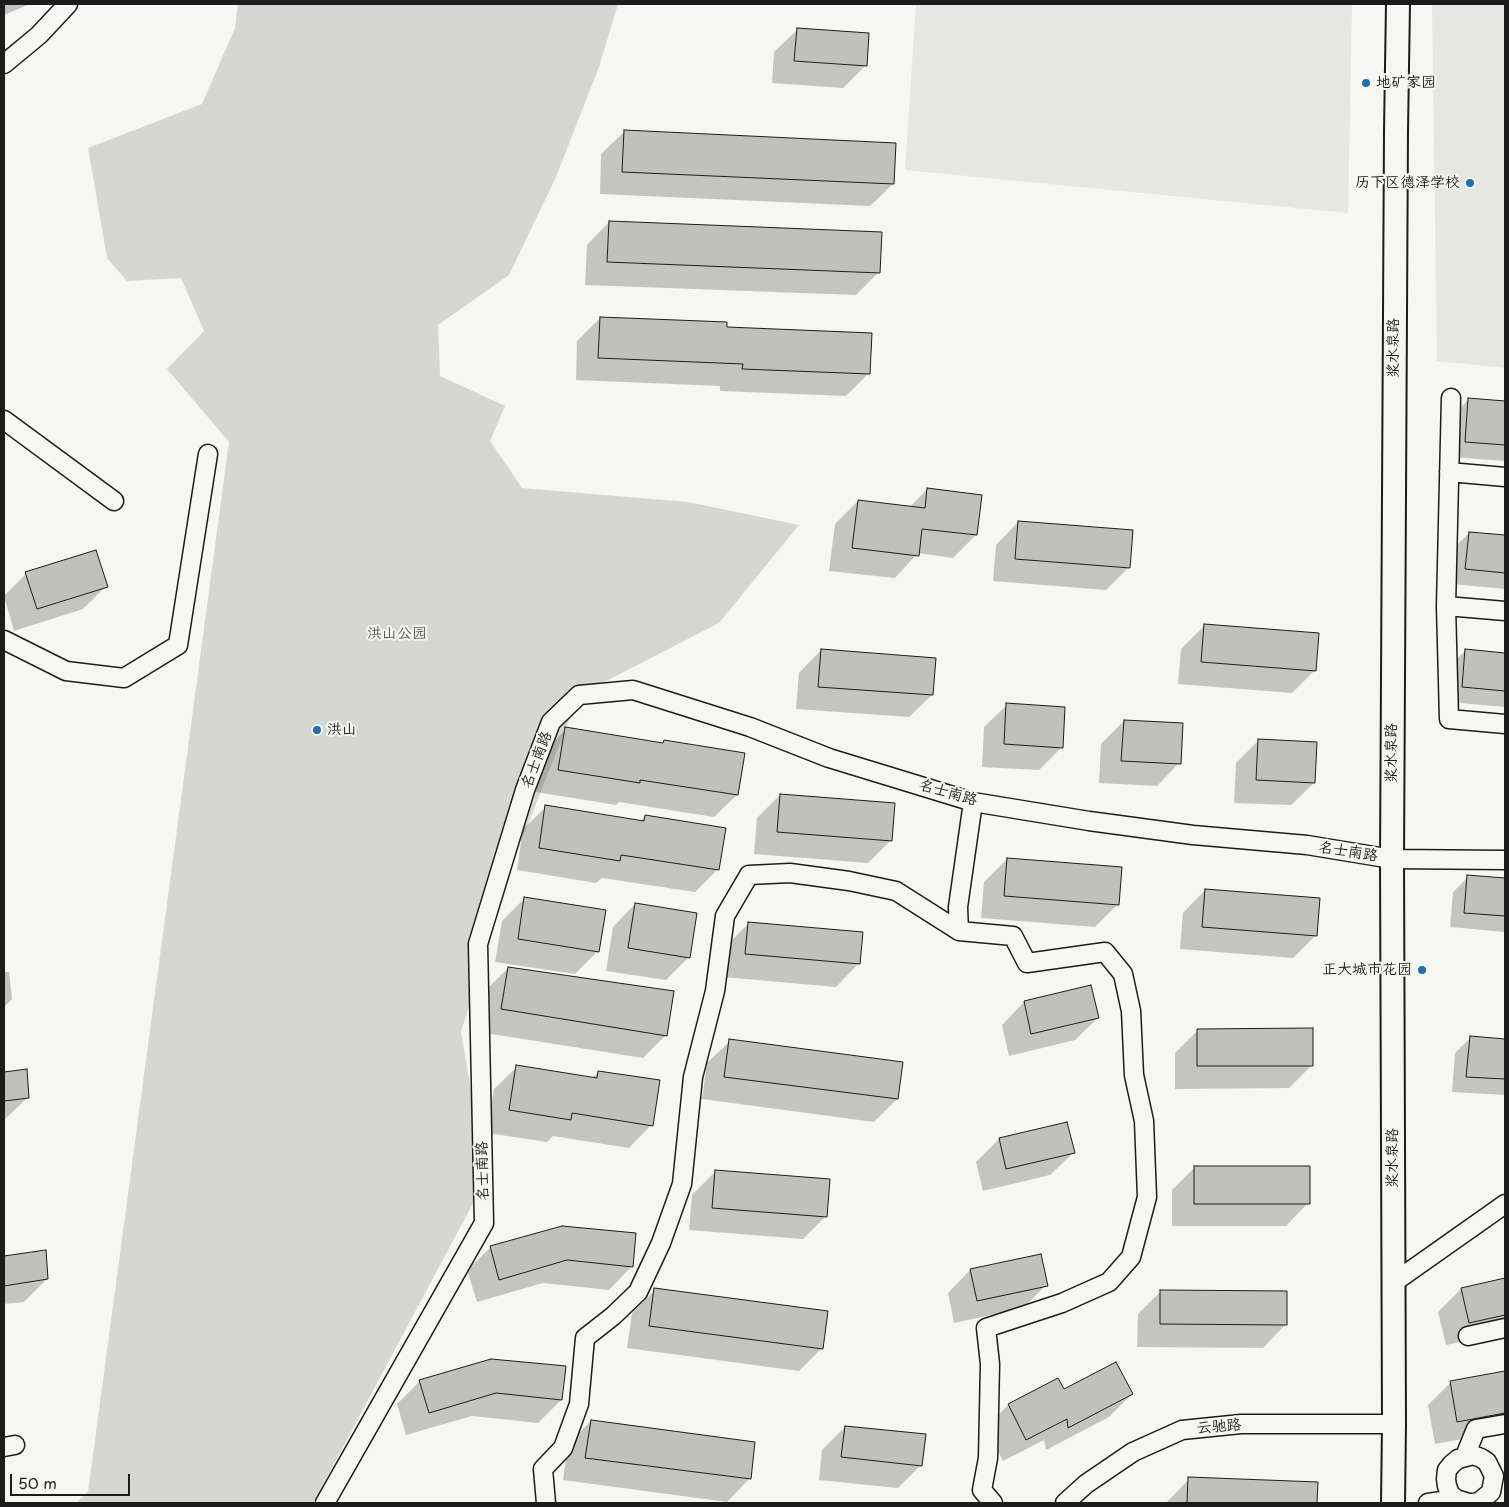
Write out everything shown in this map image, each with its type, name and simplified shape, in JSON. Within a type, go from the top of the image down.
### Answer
[{"type":"main road","name":"浆水泉路","points":[[1393,1503],[1392,859],[1398,4]]},
{"type":"street","points":[[4,64],[39,35],[68,4]]},
{"type":"street","points":[[1451,398],[1446,606],[1449,719],[1505,724]]},
{"type":"street","points":[[4,420],[114,501]]},
{"type":"street","points":[[4,640],[66,671],[124,678],[178,645],[208,454]]},
{"type":"street","points":[[1449,472],[1505,477]]},
{"type":"street","points":[[1446,606],[1505,611]]},
{"type":"street","name":"名士南路","points":[[325,1503],[484,1223],[478,944],[525,790],[551,722],[579,695],[633,690],[750,727],[829,758],[973,802],[1089,821],[1192,835],[1308,845],[1392,859],[1505,860]]},
{"type":"street","points":[[959,931],[958,906],[973,802]]},
{"type":"street","points":[[546,1503],[544,1470],[563,1448],[579,1404],[585,1338],[613,1316],[638,1292],[661,1243],[682,1184],[693,1077],[715,991],[725,916],[749,874],[790,873],[849,881],[896,891],[959,931],[1013,936],[1027,963],[1105,952],[1123,974],[1131,1011],[1134,1075],[1144,1121],[1147,1197],[1131,1257],[1109,1282],[1062,1303],[986,1328],[990,1364],[988,1449],[982,1490],[993,1503]]},
{"type":"street","points":[[1394,1283],[1505,1204]]},
{"type":"street","points":[[1468,1336],[1505,1328]]},
{"type":"street","name":"云驰路","points":[[1065,1503],[1086,1484],[1134,1452],[1182,1430],[1241,1424],[1394,1424]]},
{"type":"street","points":[[1465,1456],[1476,1429],[1505,1424]]},
{"type":"street","points":[[1428,1503],[1479,1502],[1486,1498],[1491,1492],[1494,1476],[1487,1462],[1473,1455],[1465,1456],[1452,1464],[1448,1470],[1447,1486],[1450,1494],[1467,1502]]},
{"type":"shaded area","points":[[916,4],[1352,4],[1348,213],[905,170]]},
{"type":"shaded area","name":"历下区德泽学校","points":[[1432,4],[1505,4],[1505,368],[1437,361]]},
{"type":"green space","name":"洪山公园","points":[[238,4],[618,4],[599,67],[556,177],[509,275],[438,325],[440,376],[505,406],[490,441],[522,488],[688,502],[799,525],[719,623],[579,695],[517,852],[461,1032],[486,1179],[313,1503],[76,1503],[88,1492],[229,442],[167,369],[204,331],[181,278],[127,281],[107,258],[88,148],[202,104],[235,28]]},
{"type":"building","points":[[797,28],[869,33],[867,66],[794,61]]},
{"type":"building","points":[[624,130],[896,143],[894,184],[622,172]]},
{"type":"building","points":[[609,221],[882,232],[880,273],[607,262]]},
{"type":"building","points":[[600,317],[727,322],[727,327],[872,333],[870,374],[742,369],[743,364],[598,358]]},
{"type":"building","points":[[1468,398],[1505,401],[1505,445],[1465,442]]},
{"type":"building","points":[[927,488],[982,495],[977,535],[922,529],[919,556],[852,548],[858,500],[925,508]]},
{"type":"building","points":[[1018,521],[1133,530],[1130,568],[1015,559]]},
{"type":"building","points":[[1469,532],[1505,535],[1505,573],[1465,569]]},
{"type":"building","points":[[96,550],[108,587],[37,609],[25,572]]},
{"type":"building","points":[[1204,624],[1319,633],[1316,671],[1201,662]]},
{"type":"building","points":[[821,649],[936,658],[933,695],[818,687]]},
{"type":"building","points":[[1465,649],[1505,653],[1505,691],[1462,687]]},
{"type":"building","points":[[1006,703],[1065,707],[1063,748],[1004,744]]},
{"type":"building","points":[[1124,720],[1183,723],[1181,764],[1121,761]]},
{"type":"building","points":[[565,727],[663,743],[664,740],[745,753],[738,795],[640,780],[640,783],[558,770]]},
{"type":"building","points":[[1258,739],[1317,742],[1315,783],[1256,780]]},
{"type":"building","points":[[780,794],[895,803],[892,841],[777,832]]},
{"type":"building","points":[[545,805],[644,821],[645,815],[726,828],[719,870],[621,855],[620,861],[539,848]]},
{"type":"building","points":[[1007,858],[1122,867],[1119,905],[1004,896]]},
{"type":"building","points":[[1467,875],[1505,878],[1505,916],[1464,913]]},
{"type":"building","points":[[1205,889],[1320,898],[1317,936],[1202,927]]},
{"type":"building","points":[[524,897],[606,910],[599,952],[518,939]]},
{"type":"building","points":[[635,903],[697,913],[690,958],[628,948]]},
{"type":"building","points":[[748,922],[863,932],[860,964],[745,954]]},
{"type":"building","points":[[508,967],[674,991],[667,1036],[501,1009]]},
{"type":"building","points":[[1091,985],[1099,1018],[1031,1034],[1024,1001]]},
{"type":"building","points":[[1313,1028],[1313,1066],[1197,1066],[1197,1029]]},
{"type":"building","points":[[1470,1036],[1505,1039],[1505,1079],[1466,1077]]},
{"type":"building","points":[[729,1039],[903,1062],[898,1099],[724,1077]]},
{"type":"building","points":[[516,1065],[597,1078],[598,1071],[660,1080],[653,1126],[572,1113],[571,1120],[509,1110]]},
{"type":"building","points":[[27,1069],[29,1098],[4,1101],[4,1072]]},
{"type":"building","points":[[1067,1122],[1075,1153],[1006,1169],[999,1138]]},
{"type":"building","points":[[1194,1166],[1310,1166],[1310,1204],[1194,1204]]},
{"type":"building","points":[[715,1170],[830,1179],[827,1217],[712,1208]]},
{"type":"building","points":[[562,1226],[636,1233],[633,1267],[567,1260],[499,1280],[490,1246]]},
{"type":"building","points":[[46,1250],[48,1279],[4,1286],[4,1256]]},
{"type":"building","points":[[1041,1254],[1048,1286],[977,1301],[970,1269]]},
{"type":"building","points":[[1505,1278],[1505,1315],[1469,1323],[1461,1288]]},
{"type":"building","points":[[654,1288],[828,1311],[823,1349],[649,1326]]},
{"type":"building","points":[[1160,1290],[1287,1291],[1287,1325],[1160,1324]]},
{"type":"building","points":[[491,1359],[566,1366],[562,1400],[496,1393],[429,1413],[419,1380]]},
{"type":"building","points":[[1116,1362],[1133,1394],[1068,1428],[1067,1419],[1026,1440],[1008,1404],[1058,1378],[1064,1389]]},
{"type":"building","points":[[1505,1371],[1505,1413],[1457,1422],[1450,1381]]},
{"type":"building","points":[[591,1420],[755,1442],[751,1479],[585,1458]]},
{"type":"building","points":[[845,1426],[926,1434],[922,1466],[841,1457]]},
{"type":"building","points":[[1188,1477],[1318,1482],[1317,1503],[1187,1503]]},
{"type":"place","name":"地矿家园","points":[[1366,83]]},
{"type":"place","name":"历下区德泽学校","points":[[1470,183]]},
{"type":"place","name":"洪山","points":[[317,730]]},
{"type":"place","name":"正大城市花园","points":[[1422,970]]}]
